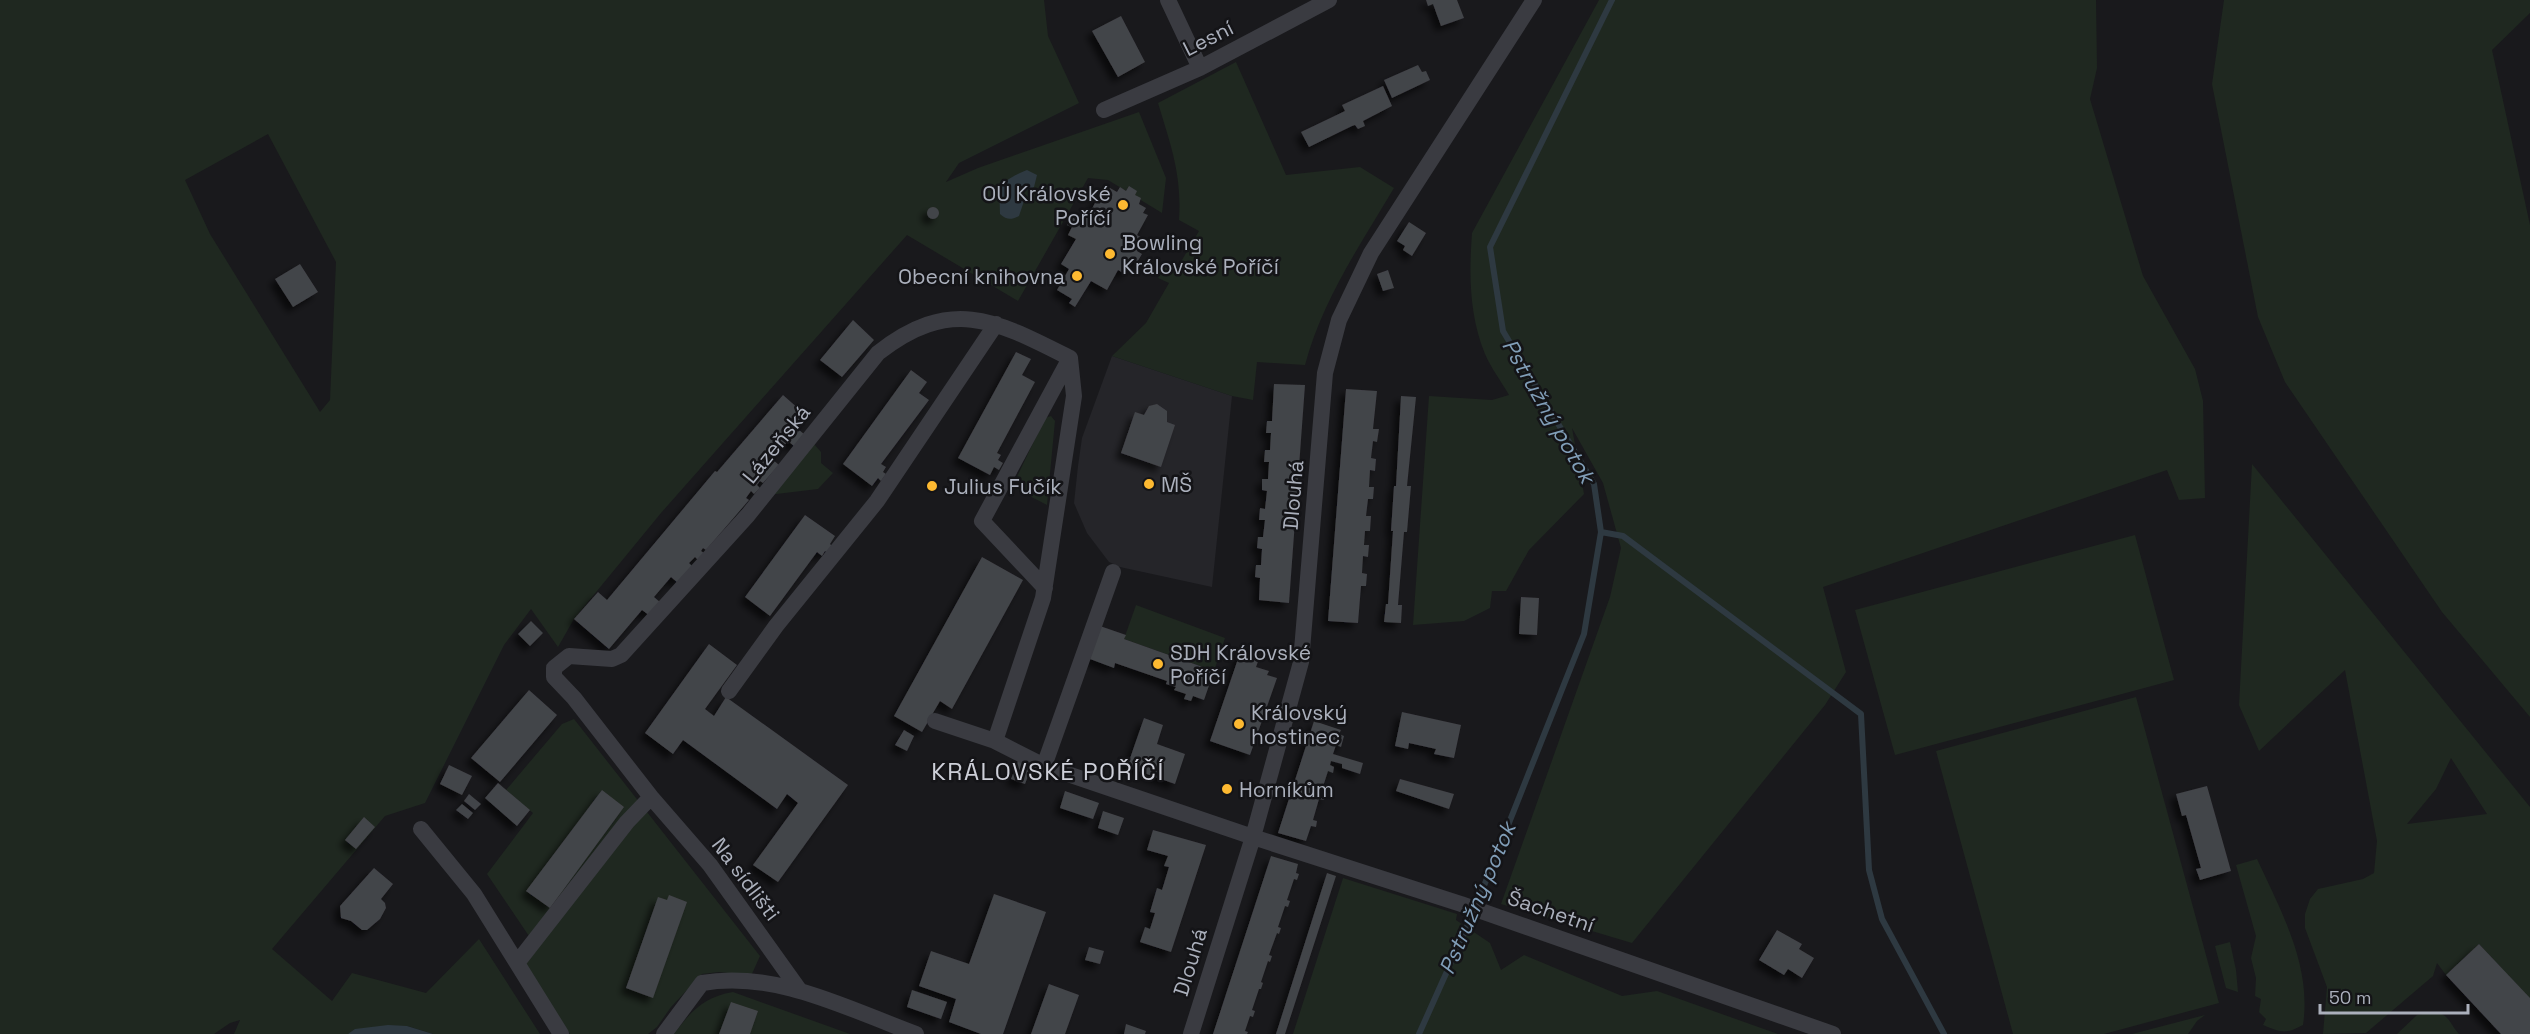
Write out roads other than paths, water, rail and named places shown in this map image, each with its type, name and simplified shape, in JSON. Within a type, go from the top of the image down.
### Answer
[{"type":"street","points":[[1168,0],[1200,68]]},
{"type":"street","name":"Lesní","points":[[1104,110],[1200,68],[1329,0]]},
{"type":"street","name":"Dlouhá","points":[[1191,1034],[1252,837],[1301,662],[1325,373],[1339,320],[1371,253],[1534,0]]},
{"type":"street","name":"Lázeňská","points":[[554,677],[554,668],[569,656],[612,659],[621,655],[748,515],[878,353],[916,328],[940,320],[982,319],[1070,358]]},
{"type":"street","points":[[729,691],[776,626],[877,501],[996,324]]},
{"type":"street","points":[[1045,588],[982,521],[1070,358]]},
{"type":"street","points":[[995,741],[1045,588],[1074,396],[1070,358]]},
{"type":"street","points":[[1044,766],[1113,572]]},
{"type":"street","name":"Na sídlišti","points":[[554,677],[574,698],[651,796],[710,866],[800,991]]},
{"type":"street","points":[[935,721],[995,741],[1044,766],[1252,837]]},
{"type":"street","points":[[517,963],[627,822],[651,796]]},
{"type":"street","points":[[421,829],[474,894],[561,1034]]},
{"type":"street","name":"Šachetní","points":[[1252,837],[1461,904],[1833,1034]]},
{"type":"street","points":[[664,1034],[702,983],[720,980],[780,984],[916,1034]]},
{"type":"waterway","name":"Pstružný potok","points":[[1419,1034],[1474,911],[1584,634],[1601,532],[1594,484],[1503,331],[1490,247],[1612,0]]},
{"type":"waterway","points":[[1601,532],[1623,536],[1861,714],[1869,870],[1882,919],[1944,1034]]},
{"type":"place","name":"OÚ Královské Poříčí","points":[[1123,205]]},
{"type":"place","name":"Bowling Královské Poříčí","points":[[1110,254]]},
{"type":"place","name":"Obecní knihovna","points":[[1077,276]]},
{"type":"place","name":"MŠ","points":[[1149,484]]},
{"type":"place","name":"Julius Fučík","points":[[932,486]]},
{"type":"place","name":"SDH Královské Poříčí","points":[[1158,664]]},
{"type":"place","name":"Královský hostinec","points":[[1239,724]]},
{"type":"place","name":"Horníkům","points":[[1227,789]]},
{"type":"district","name":"KRÁLOVSKÉ POŘÍČÍ","points":[[1048,771]]}]
